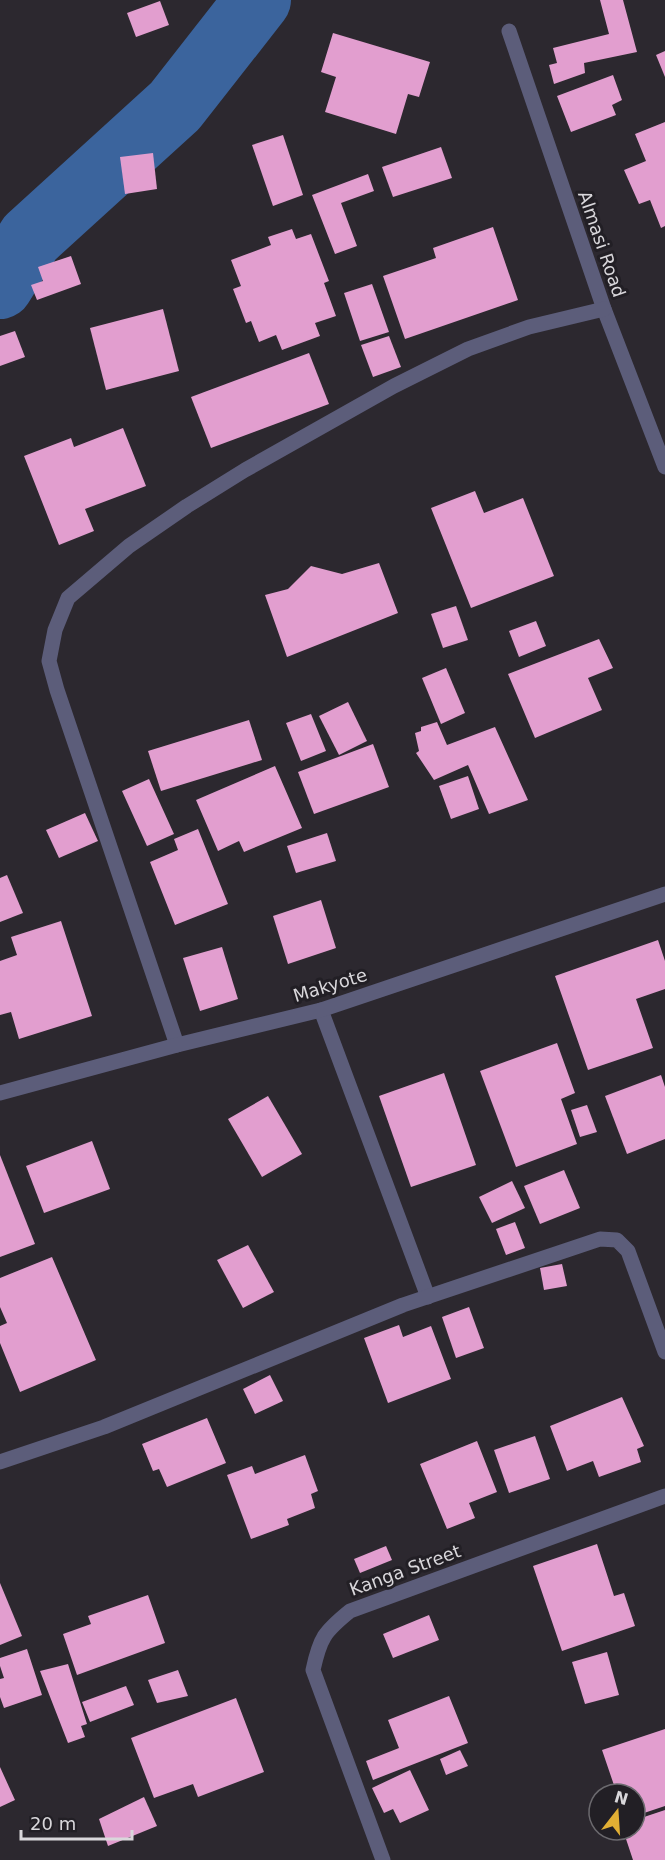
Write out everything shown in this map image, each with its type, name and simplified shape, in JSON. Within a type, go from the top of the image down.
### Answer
[{"type":"street","name":"Almasi Road","points":[[509,31],[604,309],[665,467]]},
{"type":"street","points":[[177,1045],[49,661],[55,630],[68,598],[129,546],[187,506],[347,411],[468,349],[529,327],[604,309]]},
{"type":"street","name":"Makyote","points":[[0,1093],[177,1045],[321,1010],[665,894]]},
{"type":"street","points":[[321,1010],[429,1297]]},
{"type":"street","points":[[0,1462],[104,1426],[403,1305],[600,1239],[617,1240],[628,1251],[665,1352]]},
{"type":"street","name":"Kanga Street","points":[[383,1860],[313,1670],[318,1645],[332,1626],[350,1611],[665,1496]]},
{"type":"building","points":[[600,0],[623,0],[637,52],[584,63],[585,73],[554,84],[549,65],[557,63],[553,48],[609,34]]},
{"type":"building","points":[[160,1],[169,25],[136,37],[127,13]]},
{"type":"building","points":[[333,33],[430,62],[419,97],[408,94],[396,134],[325,112],[336,77],[321,72]]},
{"type":"building","points":[[665,51],[665,77],[656,55]]},
{"type":"building","points":[[613,75],[622,100],[612,105],[616,115],[571,132],[557,96]]},
{"type":"building","points":[[665,122],[665,226],[661,228],[650,200],[639,204],[624,170],[646,161],[635,134]]},
{"type":"building","points":[[283,135],[303,195],[273,206],[252,145]]},
{"type":"building","points":[[441,147],[452,178],[393,197],[382,167]]},
{"type":"building","points":[[153,153],[157,189],[125,194],[120,157]]},
{"type":"building","points":[[368,174],[374,191],[341,203],[357,246],[335,254],[312,195]]},
{"type":"building","points":[[493,227],[518,300],[405,339],[383,276],[436,258],[433,248]]},
{"type":"building","points":[[292,229],[296,239],[311,234],[329,281],[324,283],[336,316],[315,323],[320,336],[282,350],[276,335],[259,342],[251,321],[246,323],[233,289],[241,286],[231,260],[271,245],[268,237]]},
{"type":"building","points":[[71,256],[81,284],[37,300],[31,285],[43,281],[38,267]]},
{"type":"building","points":[[372,284],[389,332],[360,341],[344,293]]},
{"type":"building","points":[[163,309],[179,371],[106,390],[90,328]]},
{"type":"building","points":[[15,331],[25,357],[0,366],[0,336]]},
{"type":"building","points":[[389,336],[401,367],[373,377],[361,345]]},
{"type":"building","points":[[309,353],[329,404],[211,448],[191,397]]},
{"type":"building","points":[[123,428],[146,486],[85,509],[94,531],[59,545],[24,456],[71,438],[74,447]]},
{"type":"building","points":[[475,491],[484,513],[523,498],[554,576],[471,608],[431,508]]},
{"type":"building","points":[[379,563],[398,613],[287,657],[265,595],[288,589],[311,566],[342,574]]},
{"type":"building","points":[[456,606],[468,640],[443,648],[431,614]]},
{"type":"building","points":[[536,621],[546,646],[519,657],[509,631]]},
{"type":"building","points":[[599,639],[613,668],[588,678],[602,710],[535,738],[508,674]]},
{"type":"building","points":[[446,668],[465,713],[441,724],[422,678]]},
{"type":"building","points":[[348,702],[367,741],[339,755],[319,716]]},
{"type":"building","points":[[311,714],[326,751],[301,761],[286,723]]},
{"type":"building","points":[[249,720],[262,760],[161,791],[148,751]]},
{"type":"building","points":[[437,722],[447,745],[495,727],[528,800],[489,814],[468,765],[434,780],[416,753],[419,751],[415,733],[421,731],[421,727]]},
{"type":"building","points":[[373,744],[389,787],[314,814],[298,772]]},
{"type":"building","points":[[275,766],[302,828],[244,852],[239,841],[218,851],[196,800]]},
{"type":"building","points":[[468,776],[479,809],[451,819],[439,786]]},
{"type":"building","points":[[149,779],[174,834],[147,846],[122,791]]},
{"type":"building","points":[[85,813],[98,841],[59,858],[46,830]]},
{"type":"building","points":[[198,829],[228,904],[175,925],[150,862],[178,850],[174,839]]},
{"type":"building","points":[[327,833],[336,861],[296,873],[287,846]]},
{"type":"building","points":[[7,875],[23,913],[0,922],[0,878]]},
{"type":"building","points":[[321,900],[336,948],[288,964],[273,916]]},
{"type":"building","points":[[61,921],[92,1016],[19,1039],[11,1012],[0,1015],[0,961],[17,955],[11,937]]},
{"type":"building","points":[[658,940],[665,961],[665,989],[636,999],[653,1048],[588,1070],[555,976]]},
{"type":"building","points":[[222,947],[238,999],[200,1011],[183,958]]},
{"type":"building","points":[[557,1043],[575,1093],[561,1099],[577,1144],[516,1167],[480,1071]]},
{"type":"building","points":[[444,1073],[476,1165],[411,1187],[379,1096]]},
{"type":"building","points":[[661,1075],[665,1087],[665,1139],[627,1154],[605,1096]]},
{"type":"building","points":[[268,1096],[302,1154],[262,1177],[228,1119]]},
{"type":"building","points":[[587,1105],[597,1132],[580,1137],[571,1110]]},
{"type":"building","points":[[92,1141],[110,1189],[44,1213],[26,1166]]},
{"type":"building","points":[[0,1155],[35,1244],[0,1257]]},
{"type":"building","points":[[564,1170],[580,1208],[540,1224],[524,1186]]},
{"type":"building","points":[[512,1181],[525,1208],[492,1223],[479,1197]]},
{"type":"building","points":[[515,1222],[525,1248],[506,1255],[496,1229]]},
{"type":"building","points":[[248,1245],[274,1292],[243,1308],[217,1260]]},
{"type":"building","points":[[52,1257],[96,1360],[20,1392],[0,1343],[0,1326],[7,1323],[0,1307],[0,1278]]},
{"type":"building","points":[[562,1264],[567,1286],[544,1290],[540,1268]]},
{"type":"building","points":[[469,1307],[484,1348],[456,1358],[442,1317]]},
{"type":"building","points":[[399,1325],[403,1337],[431,1326],[451,1379],[388,1403],[364,1338]]},
{"type":"building","points":[[270,1375],[283,1401],[255,1414],[243,1389]]},
{"type":"building","points":[[622,1397],[644,1446],[637,1449],[641,1462],[599,1477],[593,1461],[567,1471],[550,1426]]},
{"type":"building","points":[[207,1418],[226,1463],[167,1487],[159,1469],[153,1471],[142,1444]]},
{"type":"building","points":[[535,1436],[550,1479],[509,1493],[494,1450]]},
{"type":"building","points":[[477,1441],[497,1492],[469,1503],[475,1518],[447,1529],[420,1464]]},
{"type":"building","points":[[305,1455],[318,1491],[311,1494],[315,1508],[287,1519],[289,1525],[251,1539],[227,1475],[252,1466],[255,1474]]},
{"type":"building","points":[[597,1544],[614,1596],[624,1593],[635,1626],[562,1651],[533,1566]]},
{"type":"building","points":[[386,1546],[392,1560],[360,1573],[354,1559]]},
{"type":"building","points":[[0,1583],[22,1636],[0,1645]]},
{"type":"building","points":[[148,1595],[165,1643],[77,1675],[63,1634],[91,1624],[88,1616]]},
{"type":"building","points":[[429,1615],[439,1640],[393,1658],[383,1634]]},
{"type":"building","points":[[27,1649],[42,1695],[4,1708],[0,1697],[0,1679],[4,1678],[0,1658]]},
{"type":"building","points":[[607,1652],[619,1695],[585,1704],[572,1662]]},
{"type":"building","points":[[68,1664],[87,1724],[81,1726],[85,1737],[68,1743],[40,1671]]},
{"type":"building","points":[[178,1670],[188,1696],[157,1703],[148,1680]]},
{"type":"building","points":[[126,1686],[134,1705],[90,1722],[82,1702]]},
{"type":"building","points":[[449,1696],[468,1743],[373,1780],[366,1761],[399,1748],[388,1720]]},
{"type":"building","points":[[236,1698],[264,1772],[198,1797],[193,1784],[154,1798],[131,1738]]},
{"type":"building","points":[[665,1729],[665,1806],[647,1812],[647,1782],[613,1782],[602,1750]]},
{"type":"building","points":[[460,1750],[468,1766],[446,1775],[440,1759]]},
{"type":"building","points":[[0,1767],[15,1800],[0,1807]]},
{"type":"building","points":[[410,1770],[429,1810],[400,1823],[393,1809],[384,1813],[372,1788]]},
{"type":"building","points":[[144,1797],[157,1826],[108,1846],[99,1819]]},
{"type":"building","points":[[665,1810],[665,1860],[633,1860],[627,1842],[647,1842],[647,1816]]},
{"type":"waterway","points":[[0,286],[30,238],[175,106],[258,0]]}]
